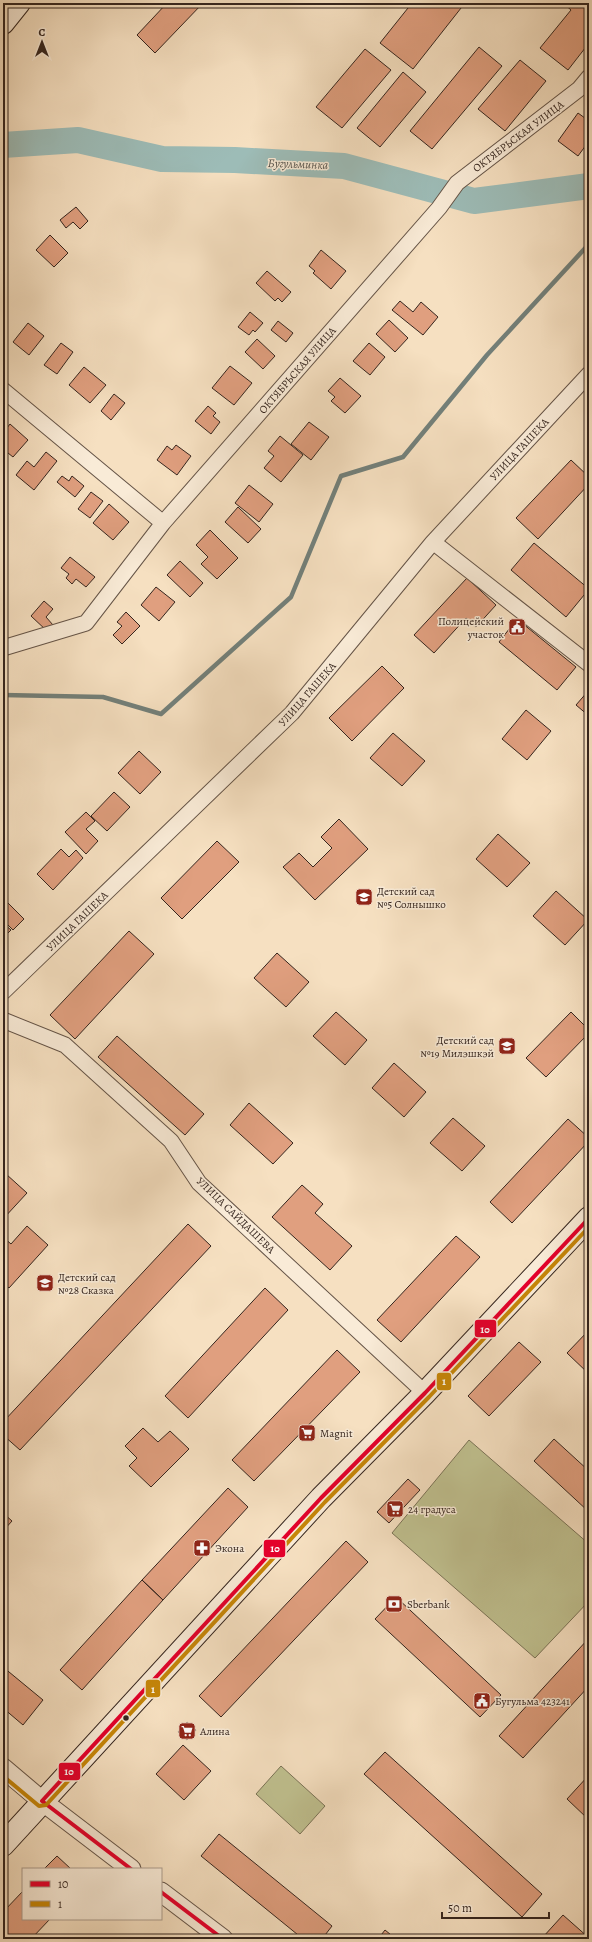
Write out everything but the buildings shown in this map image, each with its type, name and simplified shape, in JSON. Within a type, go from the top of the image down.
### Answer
[{"type":"main road","points":[[3,23],[20,3]]},
{"type":"main road","points":[[3,1845],[321,1498],[425,1393],[589,1218]]},
{"type":"street","name":"ОКТЯБРЬСКАЯ УЛИЦА","points":[[3,648],[86,623],[163,523],[439,208],[457,183],[579,89],[589,77]]},
{"type":"street","name":"УЛИЦА ГАШЕКА","points":[[3,992],[292,713],[433,542],[589,374]]},
{"type":"street","points":[[3,390],[163,523]]},
{"type":"street","points":[[433,542],[589,664]]},
{"type":"street","name":"УЛИЦА САЙДАШЕВА","points":[[3,1020],[65,1045],[171,1141],[199,1182],[425,1393]]},
{"type":"street","points":[[3,1768],[42,1801],[130,1868]]},
{"type":"street","points":[[162,1893],[223,1939]]},
{"type":"green space","points":[[469,1440],[589,1544],[589,1601],[535,1658],[392,1533]]},
{"type":"green space","points":[[281,1766],[325,1806],[300,1834],[256,1794]]},
{"type":"waterway","name":"Бугульминка","points":[[3,145],[78,140],[162,159],[235,160],[344,166],[474,201],[589,186]]},
{"type":"waterway","points":[[3,695],[103,697],[161,714],[291,597],[341,476],[403,457],[487,355],[589,244]]},
{"type":"transit line","name":"10","points":[[130,1868],[42,1801],[321,1498],[425,1393],[589,1218]]},
{"type":"transit line","name":"1","points":[[3,1776],[39,1806],[46,1805],[325,1502],[429,1397],[589,1227]]},
{"type":"transit line","name":"10","points":[[162,1893],[223,1939]]},
{"type":"place","name":"Полицейский участок","points":[[517,627]]},
{"type":"place","name":"Детский сад №5 Солнышко","points":[[364,897]]},
{"type":"place","name":"Детский сад №19 Милэшкэй","points":[[507,1046]]},
{"type":"place","name":"Детский сад №28 Сказка","points":[[45,1283]]},
{"type":"place","name":"Magnit","points":[[307,1433]]},
{"type":"place","name":"24 градуса","points":[[395,1509]]},
{"type":"place","name":"Экона","points":[[202,1548]]},
{"type":"place","name":"Sberbank","points":[[394,1604]]},
{"type":"place","name":"Бугульма 423241","points":[[482,1701]]},
{"type":"place","name":"Алина","points":[[187,1731]]}]
